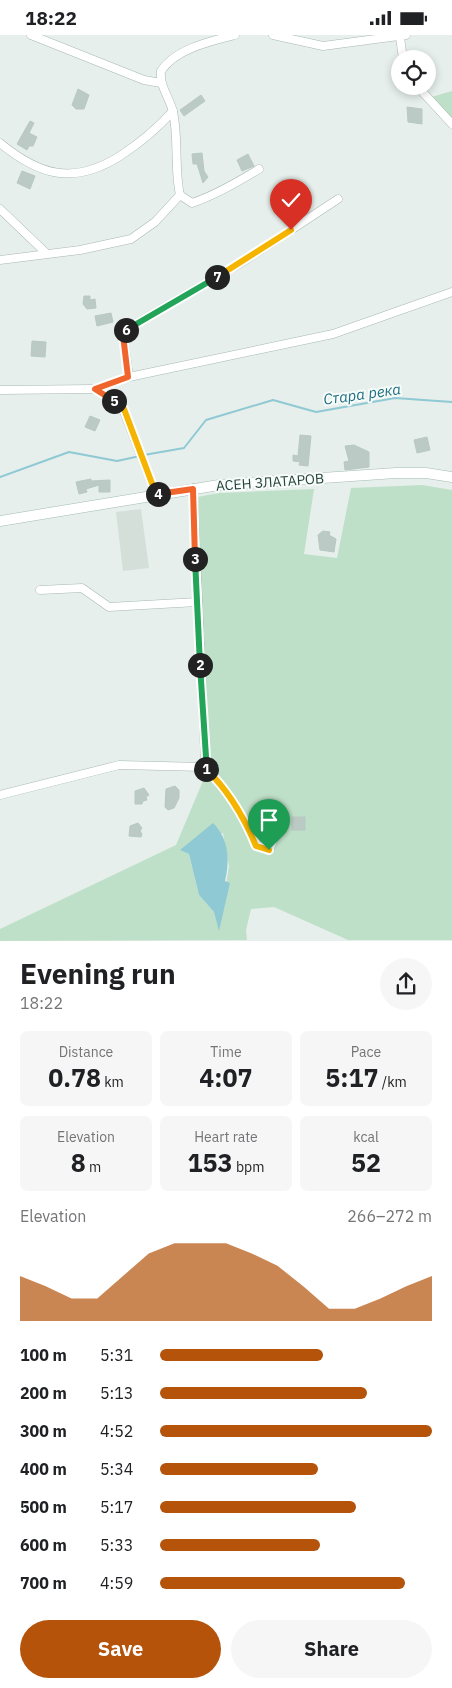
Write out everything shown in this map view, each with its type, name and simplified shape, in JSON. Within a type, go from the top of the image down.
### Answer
[{"type":"street","points":[[31,35],[144,80],[161,83]]},
{"type":"street","points":[[235,35],[212,40],[177,55],[161,71],[161,83],[173,111],[176,177],[180,195],[192,203],[230,187],[259,169]]},
{"type":"street","points":[[272,35],[323,46],[403,36],[403,50]]},
{"type":"street","points":[[425,95],[452,124]]},
{"type":"street","points":[[0,143],[31,165],[62,174],[76,174],[96,169],[145,140],[173,111]]},
{"type":"street","points":[[0,260],[47,254],[131,239],[155,222],[180,195]]},
{"type":"street","points":[[128,377],[123,335],[127,329],[244,261],[338,199]]},
{"type":"street","points":[[0,209],[47,254]]},
{"type":"street","points":[[0,390],[95,389],[128,377],[319,338],[452,292]]},
{"type":"street","points":[[95,389],[124,409],[156,494]]},
{"type":"street","name":"АСЕН ЗЛАТАРОВ","points":[[0,521],[193,489],[396,473],[426,473],[452,477]]},
{"type":"street","points":[[193,489],[206,757],[204,767]]},
{"type":"street","points":[[40,590],[82,588],[109,607],[197,602]]},
{"type":"street","points":[[0,795],[119,765],[204,767],[220,782],[244,817],[256,846],[269,850],[284,817]]},
{"type":"shaded area","points":[[141,509],[149,568],[123,571],[116,512]]},
{"type":"green space","points":[[452,91],[452,123],[428,98]]},
{"type":"green space","points":[[422,485],[452,490],[452,940],[348,940],[274,907],[251,909],[246,930],[247,940],[0,941],[0,929],[176,845],[208,769],[197,497],[219,493],[314,489],[304,554],[337,558],[351,488]],"holes":[[[223,833],[229,866],[219,929],[214,912],[199,895],[189,854],[181,850]]]},
{"type":"water","points":[[213,823],[222,836],[227,850],[228,858],[225,881],[230,883],[219,931],[214,912],[199,895],[189,854],[180,850]]},
{"type":"building","points":[[78,89],[89,95],[84,109],[76,109],[72,105]]},
{"type":"building","points":[[201,95],[205,101],[184,116],[180,110]]},
{"type":"building","points":[[407,107],[422,109],[422,124],[408,122]]},
{"type":"building","points":[[30,121],[34,123],[29,133],[37,137],[33,146],[29,146],[27,150],[17,144]]},
{"type":"building","points":[[202,153],[204,171],[208,177],[203,183],[197,164],[193,164],[192,154]]},
{"type":"building","points":[[248,154],[254,166],[242,171],[237,160]]},
{"type":"building","points":[[22,171],[35,176],[30,189],[17,183]]},
{"type":"building","points":[[84,296],[90,296],[90,300],[95,299],[96,308],[87,309],[83,304]]},
{"type":"building","points":[[111,313],[113,322],[97,326],[95,316]]},
{"type":"building","points":[[32,341],[46,342],[45,357],[31,356]]},
{"type":"building","points":[[90,416],[100,420],[95,431],[85,427]]},
{"type":"building","points":[[300,435],[311,436],[308,466],[299,465],[300,462],[293,461],[293,455],[298,456]]},
{"type":"building","points":[[427,437],[430,450],[417,453],[414,440]]},
{"type":"building","points":[[354,445],[369,452],[369,467],[345,470],[344,462],[349,461],[345,446]]},
{"type":"building","points":[[91,479],[91,481],[110,480],[110,492],[99,492],[99,485],[86,489],[87,492],[79,494],[76,482]]},
{"type":"building","points":[[323,531],[330,532],[329,535],[336,539],[334,552],[320,550],[318,535]]},
{"type":"building","points":[[175,786],[179,790],[179,798],[174,808],[168,810],[165,807],[166,789]]},
{"type":"building","points":[[144,788],[149,795],[146,797],[147,800],[143,801],[142,804],[135,804],[135,791]]},
{"type":"building","points":[[292,817],[305,817],[305,830],[292,830]]},
{"type":"building","points":[[138,823],[142,828],[140,831],[141,837],[129,836],[130,826]]},
{"type":"waterway","name":"Стара река","points":[[144,455],[184,448],[206,420],[273,400],[316,412],[395,398],[452,402]]},
{"type":"waterway","name":"Стара река","points":[[0,477],[69,452],[117,461],[140,456]]},
{"type":"route","points":[[269,850],[256,846],[244,817],[220,782],[204,767],[206,757],[193,489],[156,494],[124,409],[95,389],[128,377],[123,335],[127,329],[244,261],[291,230]]}]
